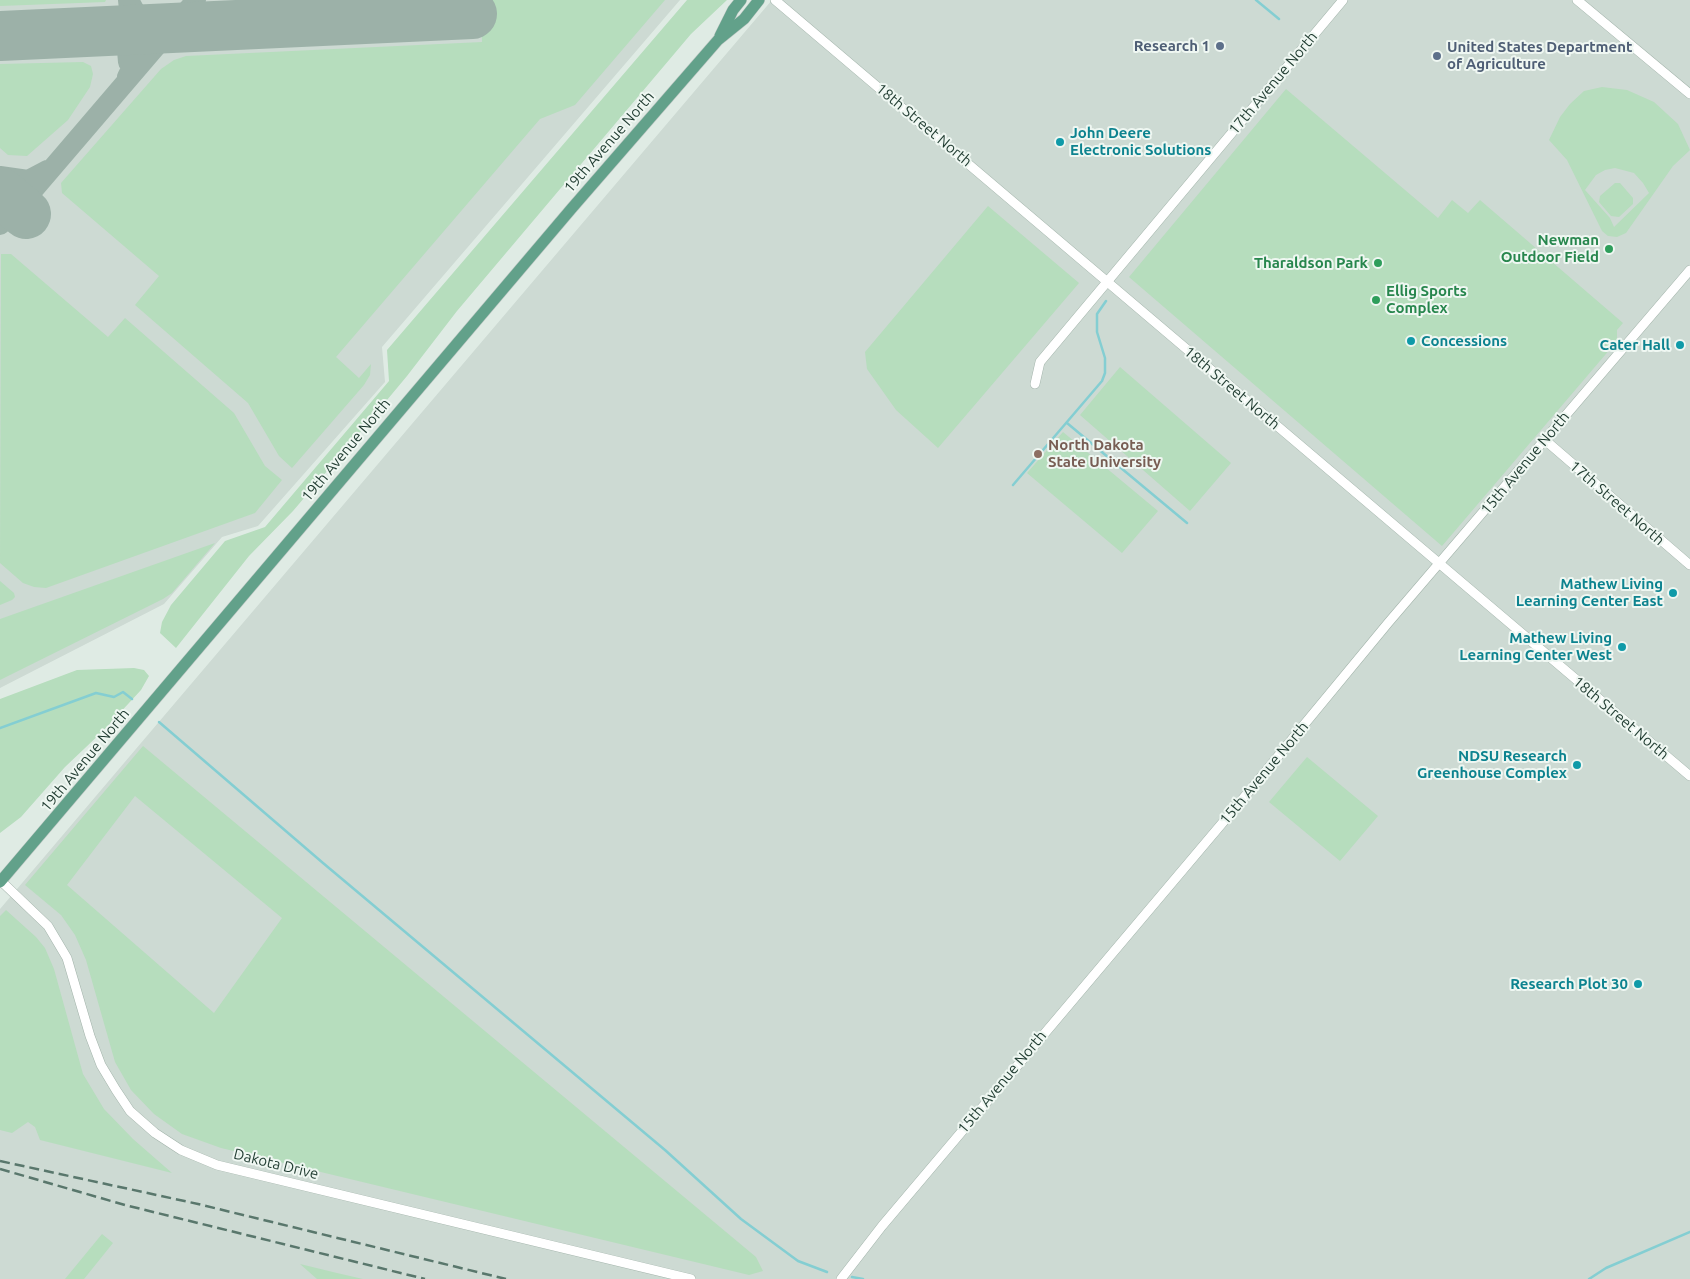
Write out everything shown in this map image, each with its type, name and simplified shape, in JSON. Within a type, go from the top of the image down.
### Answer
[{"type":"main road","name":"19th Avenue North","points":[[718,40],[733,10],[741,0]]},
{"type":"main road","name":"19th Avenue North","points":[[0,881],[394,416],[718,40],[744,19],[759,0]]},
{"type":"street","name":"18th Street North","points":[[775,0],[1690,776]]},
{"type":"street","name":"17th Avenue North","points":[[1035,384],[1040,362],[1106,280],[1343,0]]},
{"type":"street","points":[[1578,0],[1690,94]]},
{"type":"street","name":"15th Avenue North","points":[[841,1279],[882,1226],[1048,1028],[1544,440],[1690,270]]},
{"type":"street","name":"17th Street North","points":[[1544,440],[1690,565]]},
{"type":"street","name":"Dakota Drive","points":[[0,881],[48,926],[67,958],[90,1036],[101,1065],[130,1111],[155,1133],[181,1150],[217,1165],[691,1279]]},
{"type":"shaded area","points":[[0,0],[680,0],[382,347],[385,382],[258,526],[222,537],[164,604],[0,688]]},
{"type":"shaded area","name":"North Dakota State University","points":[[772,0],[1690,0],[1690,1279],[0,1279],[0,909]]},
{"type":"green space","points":[[0,0],[106,0],[105,2],[0,6]]},
{"type":"green space","points":[[481,0],[665,0],[575,105],[540,119],[336,357],[359,378],[371,364],[370,375],[364,385],[292,468],[279,456],[248,403],[135,305],[159,276],[62,193],[61,183],[161,69],[174,60],[186,56],[482,42]]},
{"type":"green space","points":[[687,0],[727,0],[691,34],[457,311],[362,430],[293,511],[249,556],[176,648],[160,633],[162,622],[171,605],[225,541],[265,527],[389,381],[387,350]]},
{"type":"green space","points":[[83,62],[91,66],[93,74],[90,87],[68,120],[27,156],[8,155],[0,148],[0,64]]},
{"type":"green space","points":[[1602,87],[1627,90],[1654,102],[1678,124],[1690,150],[1673,166],[1626,233],[1617,237],[1608,236],[1602,231],[1567,160],[1549,140],[1560,117],[1584,91]],"holes":[[[1615,168],[1634,173],[1649,193],[1614,227],[1610,218],[1585,190],[1596,175],[1605,170]]]},
{"type":"green space","name":"Ellig Sports Complex","points":[[1286,89],[1438,218],[1452,200],[1468,213],[1480,200],[1623,323],[1617,330],[1617,341],[1442,546],[1129,277]]},
{"type":"green space","points":[[1615,183],[1620,183],[1633,198],[1633,204],[1619,217],[1611,216],[1599,202],[1600,196]]},
{"type":"green space","points":[[988,206],[1079,283],[938,448],[896,410],[867,369],[865,352]]},
{"type":"green space","points":[[1,254],[11,254],[108,337],[125,318],[234,413],[265,466],[282,480],[255,513],[46,588],[34,587],[23,583],[0,563]]},
{"type":"green space","points":[[1120,367],[1231,463],[1190,511],[1080,415]]},
{"type":"green space","points":[[1063,432],[1158,511],[1122,553],[1027,473]]},
{"type":"green space","points":[[215,543],[172,593],[163,599],[0,680],[0,619]]},
{"type":"green space","points":[[0,581],[14,593],[15,597],[0,605]]},
{"type":"green space","points":[[134,668],[144,670],[149,676],[141,690],[104,730],[65,767],[21,817],[0,833],[0,699],[77,670]]},
{"type":"green space","points":[[143,746],[756,1257],[763,1271],[749,1275],[221,1148],[182,1134],[154,1114],[131,1090],[115,1062],[86,960],[75,935],[61,915],[25,885]],"holes":[[[135,796],[282,918],[214,1013],[67,885]]]},
{"type":"green space","points":[[1307,757],[1378,816],[1340,861],[1269,802]]},
{"type":"green space","points":[[6,910],[36,937],[45,948],[54,969],[83,1074],[104,1109],[133,1139],[172,1173],[40,1140],[35,1127],[28,1122],[12,1133],[0,1130],[0,916]]},
{"type":"green space","points":[[102,1234],[113,1243],[84,1279],[65,1279]]},
{"type":"green space","points":[[300,1264],[337,1273],[363,1279],[317,1279]]},
{"type":"waterway","points":[[1256,0],[1279,19]]},
{"type":"waterway","points":[[1013,485],[1102,381],[1105,373],[1105,358],[1097,332],[1097,314],[1106,301]]},
{"type":"waterway","points":[[1067,423],[1187,523]]},
{"type":"waterway","points":[[0,728],[96,693],[114,697],[123,692],[132,699]]},
{"type":"waterway","points":[[159,722],[323,863],[665,1150],[741,1219],[798,1261],[827,1272]]},
{"type":"waterway","points":[[1589,1279],[1606,1268],[1690,1232]]},
{"type":"waterway","points":[[852,1277],[863,1279]]},
{"type":"taxiway","points":[[127,77],[132,67],[133,49],[128,0]]},
{"type":"taxiway","points":[[129,0],[136,13],[154,23],[172,22],[182,17]]},
{"type":"taxiway","points":[[0,225],[18,208],[196,0]]},
{"type":"taxiway","points":[[472,0],[472,14]]},
{"type":"taxiway","points":[[103,31],[121,42],[127,50],[128,62]]},
{"type":"taxiway","points":[[0,176],[28,180],[47,170]]},
{"type":"runway","points":[[0,36],[472,14]]},
{"type":"runway","points":[[0,192],[26,214]]},
{"type":"railway","points":[[0,1161],[198,1204],[506,1279]]},
{"type":"railway","points":[[0,1169],[125,1205],[425,1279]]},
{"type":"place","name":"Research 1","points":[[1220,46]]},
{"type":"place","name":"United States Department of Agriculture","points":[[1437,56]]},
{"type":"place","name":"John Deere Electronic Solutions","points":[[1060,142]]},
{"type":"place","name":"Newman Outdoor Field","points":[[1609,249]]},
{"type":"place","name":"Tharaldson Park","points":[[1378,263]]},
{"type":"place","name":"Ellig Sports Complex","points":[[1376,300]]},
{"type":"place","name":"Concessions","points":[[1411,341]]},
{"type":"place","name":"Cater Hall","points":[[1680,345]]},
{"type":"place","name":"North Dakota State University","points":[[1038,454]]},
{"type":"place","name":"Mathew Living Learning Center East","points":[[1673,593]]},
{"type":"place","name":"Mathew Living Learning Center West","points":[[1622,647]]},
{"type":"place","name":"NDSU Research Greenhouse Complex","points":[[1577,765]]},
{"type":"place","name":"Research Plot 30","points":[[1638,984]]}]
